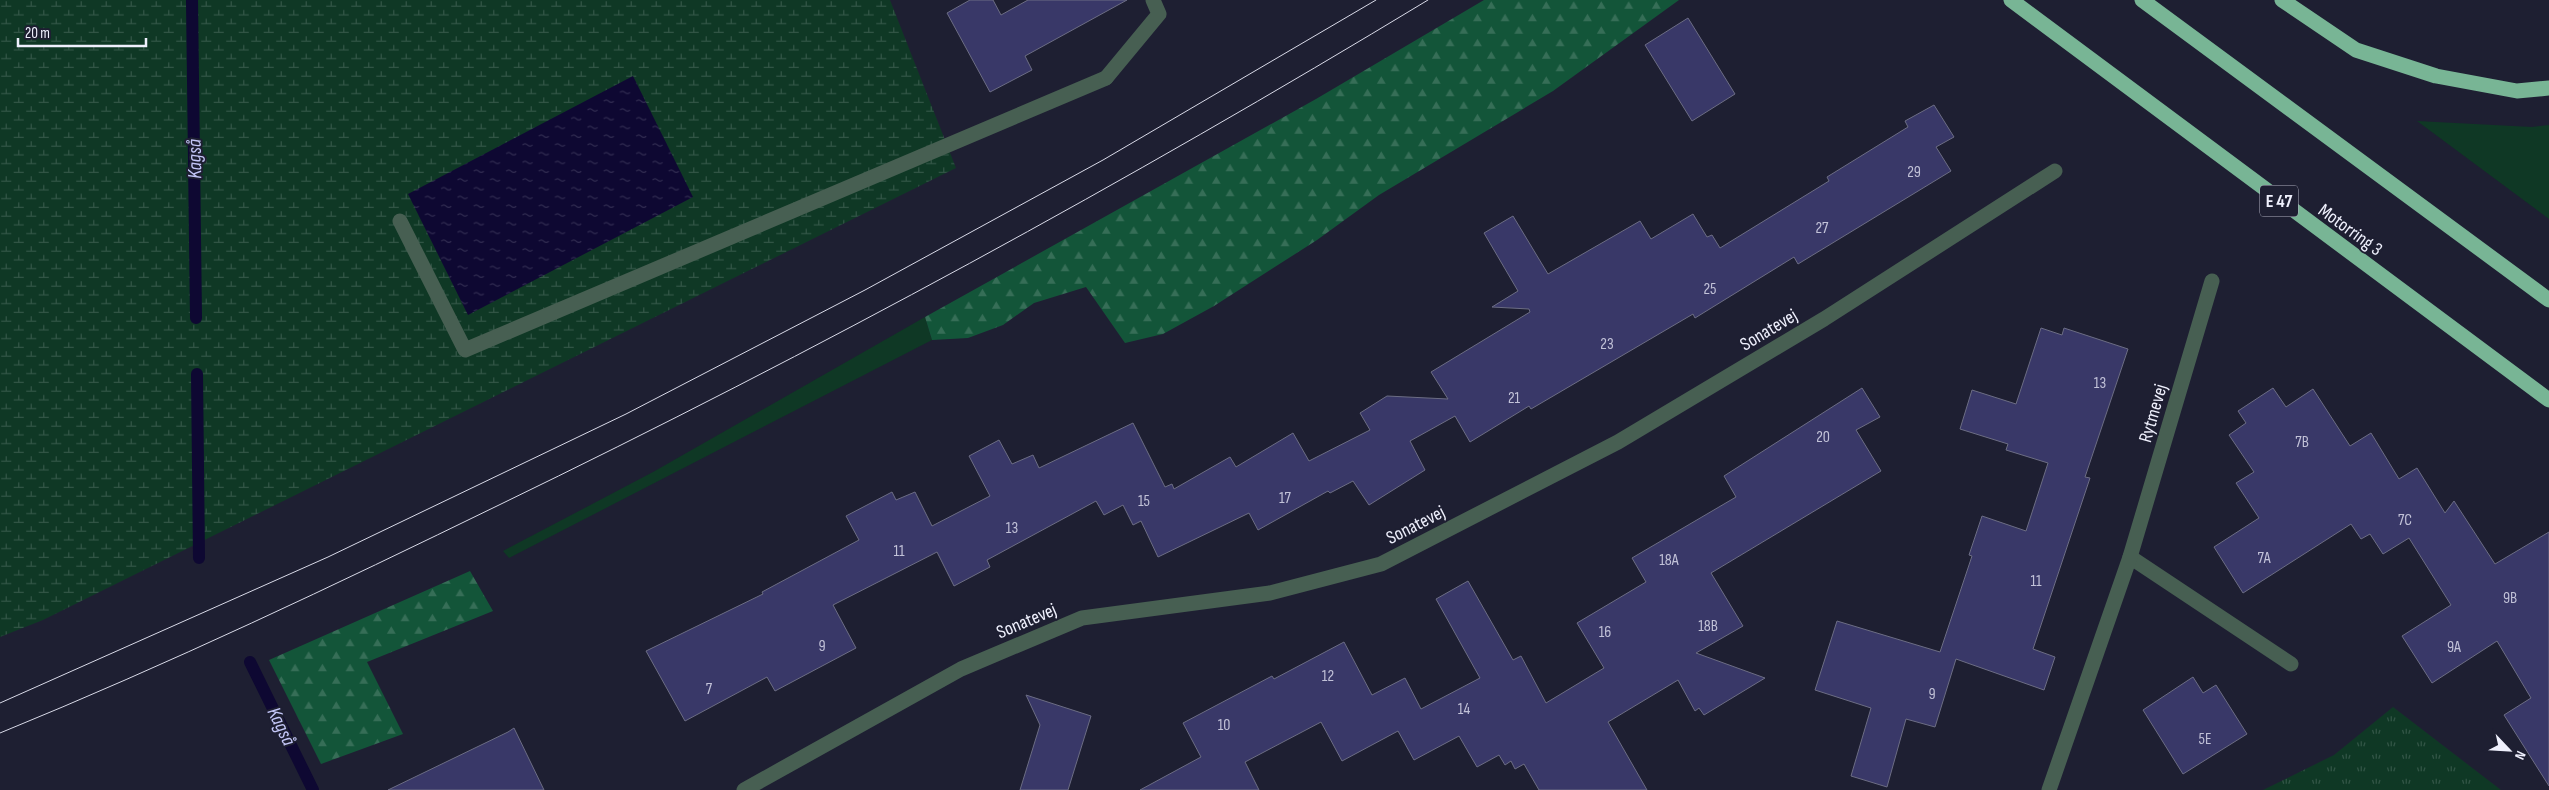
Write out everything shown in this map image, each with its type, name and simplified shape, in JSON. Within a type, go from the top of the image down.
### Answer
[{"type":"highway","name":"Motorring 3","points":[[2011,0],[2549,400]]},
{"type":"highway","points":[[2142,0],[2549,300]]},
{"type":"highway","points":[[2282,0],[2356,50],[2436,76],[2517,91],[2549,88]]},
{"type":"street","points":[[400,221],[465,350],[1106,78],[1159,14],[1152,0]]},
{"type":"street","name":"Sonatevej","points":[[744,790],[961,669],[1082,618],[1270,593],[1381,564],[1618,442],[1824,319],[2055,171]]},
{"type":"street","name":"Rytmevej","points":[[2049,790],[2130,557],[2212,281]]},
{"type":"street","points":[[2130,557],[2291,664]]},
{"type":"green space","points":[[0,0],[890,0],[956,168],[43,620],[0,637]]},
{"type":"green space","points":[[1484,0],[1679,0],[1553,91],[1379,195],[1317,240],[1214,306],[1163,334],[1125,343],[1086,287],[1034,303],[1003,325],[968,338],[932,340],[925,317],[1316,99]]},
{"type":"green space","points":[[2417,121],[2532,127],[2549,125],[2549,219]]},
{"type":"green space","points":[[925,317],[932,340],[509,558],[503,551],[653,472]]},
{"type":"green space","points":[[470,571],[493,611],[367,662],[403,734],[321,764],[269,660]]},
{"type":"green space","points":[[2393,707],[2501,790],[2263,790],[2334,755]]},
{"type":"water","points":[[633,76],[693,197],[468,315],[408,194]]},
{"type":"building","points":[[970,0],[993,0],[1001,15],[1028,0],[1127,0],[1025,56],[1032,70],[990,92],[947,13]]},
{"type":"building","points":[[1688,18],[1735,94],[1692,121],[1645,45]]},
{"type":"building","points":[[1934,105],[1954,137],[1936,147],[1951,171],[1798,264],[1794,257],[1695,318],[1693,314],[1531,409],[1529,406],[1470,442],[1455,416],[1410,441],[1425,470],[1369,505],[1353,481],[1330,493],[1328,491],[1258,530],[1249,513],[1158,557],[1141,521],[1133,525],[1123,505],[1104,515],[1096,501],[987,560],[990,567],[954,586],[937,552],[833,605],[856,648],[775,691],[767,677],[685,721],[646,651],[763,594],[762,592],[859,540],[846,516],[892,492],[896,500],[915,492],[932,526],[990,496],[969,456],[999,440],[1012,464],[1033,455],[1039,468],[1133,423],[1165,487],[1172,484],[1174,489],[1230,457],[1236,467],[1293,433],[1309,461],[1370,430],[1360,413],[1387,396],[1448,399],[1431,372],[1530,312],[1529,309],[1492,307],[1518,291],[1484,233],[1513,216],[1548,274],[1640,221],[1651,239],[1693,214],[1707,237],[1712,235],[1720,248],[1829,181],[1827,177],[1908,127],[1905,121]]},
{"type":"building","points":[[2041,328],[2062,335],[2064,328],[2128,349],[2085,477],[2090,478],[2033,649],[2055,657],[2044,690],[1956,659],[1935,727],[1906,719],[1887,787],[1851,776],[1871,708],[1815,690],[1837,621],[1940,652],[1972,556],[1969,555],[1982,516],[2026,531],[2048,463],[2006,450],[2008,444],[1960,429],[1972,390],[2016,404]]},
{"type":"building","points":[[1862,388],[1880,417],[1856,430],[1881,471],[1711,573],[1743,626],[1696,653],[1765,678],[1704,715],[1699,708],[1695,711],[1678,680],[1608,722],[1647,790],[1539,790],[1524,764],[1515,769],[1511,761],[1505,765],[1499,755],[1477,767],[1459,736],[1414,760],[1398,731],[1342,761],[1321,722],[1245,762],[1259,790],[1140,790],[1201,757],[1183,723],[1272,676],[1274,679],[1344,642],[1372,695],[1405,678],[1421,709],[1480,678],[1436,599],[1468,581],[1513,660],[1521,656],[1546,703],[1604,668],[1577,623],[1646,582],[1632,558],[1736,497],[1724,476]]},
{"type":"building","points":[[2273,388],[2286,407],[2313,389],[2350,446],[2371,433],[2399,479],[2417,468],[2445,513],[2454,501],[2495,564],[2549,532],[2549,786],[2504,715],[2531,698],[2497,641],[2432,683],[2402,636],[2451,605],[2409,538],[2383,554],[2370,534],[2361,539],[2351,524],[2243,593],[2214,547],[2259,518],[2236,483],[2254,472],[2229,435],[2246,423],[2238,411]]},
{"type":"building","points":[[2193,677],[2203,693],[2216,685],[2247,734],[2183,774],[2143,710]]},
{"type":"building","points":[[1026,695],[1091,716],[1068,790],[1020,790],[1040,725]]},
{"type":"building","points":[[514,728],[544,790],[388,790],[508,732]]},
{"type":"waterway","name":"Kagså","points":[[192,0],[196,318]]},
{"type":"waterway","name":"Kagså","points":[[197,374],[199,558]]},
{"type":"waterway","name":"Kagså","points":[[250,662],[313,790]]},
{"type":"tram line","points":[[0,703],[328,557],[626,414],[865,290],[1103,160],[1376,0]]},
{"type":"tram line","points":[[0,733],[126,680],[314,594],[618,447],[736,387],[1085,200],[1428,0]]}]
